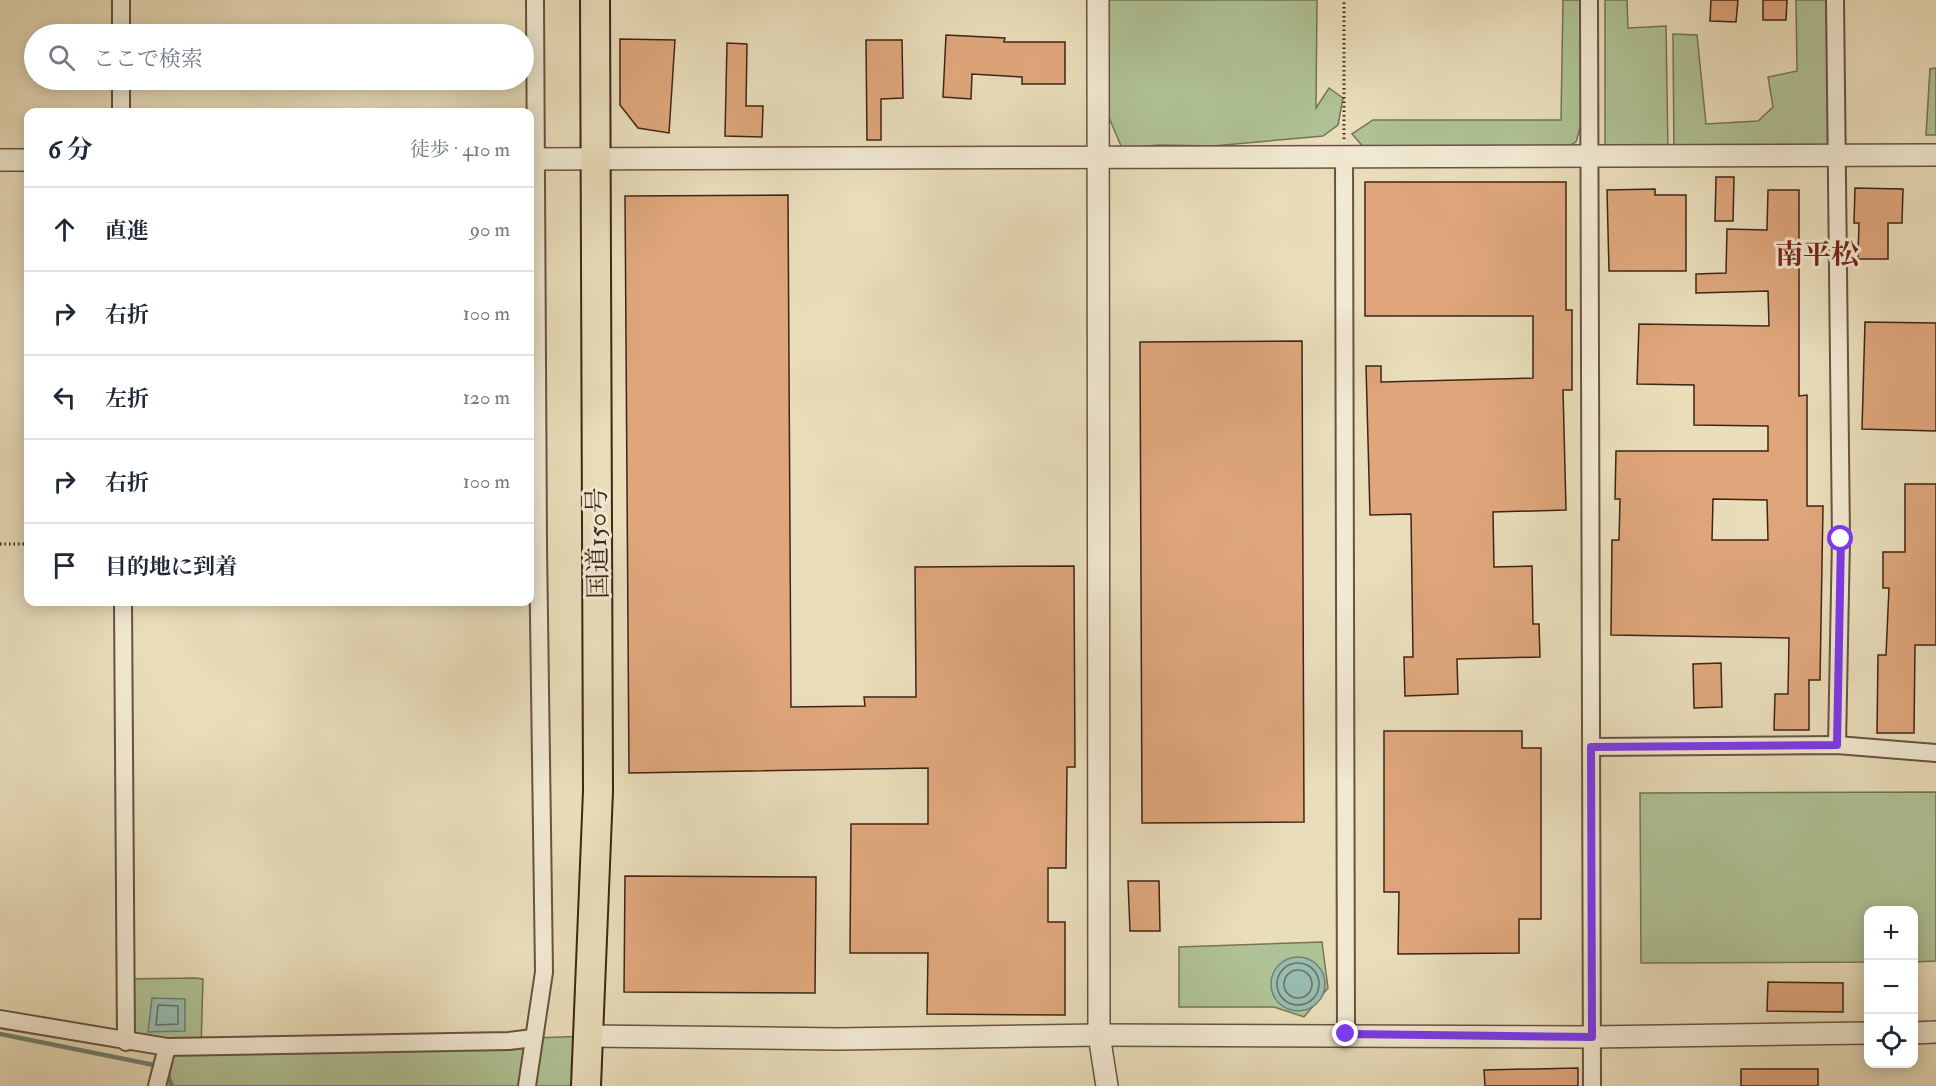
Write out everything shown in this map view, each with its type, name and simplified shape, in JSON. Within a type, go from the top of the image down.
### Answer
[{"type":"highway","name":"国道150号","points":[[586,1086],[598,791],[595,0]]},
{"type":"street","points":[[121,0],[121,24]]},
{"type":"street","points":[[534,53],[535,0]]},
{"type":"street","points":[[1098,0],[1099,1035],[1107,1086]]},
{"type":"street","points":[[1589,0],[1592,1086]]},
{"type":"street","points":[[1835,0],[1841,539],[1837,745]]},
{"type":"street","points":[[121,90],[121,108]]},
{"type":"street","points":[[533,90],[533,108]]},
{"type":"street","points":[[534,159],[1936,155]]},
{"type":"street","points":[[1344,156],[1346,1034]]},
{"type":"street","points":[[0,160],[24,160]]},
{"type":"street","points":[[527,1086],[544,972],[534,294]]},
{"type":"street","points":[[123,606],[126,1042]]},
{"type":"street","points":[[1591,747],[1837,745],[1936,753]]},
{"type":"street","points":[[0,1019],[126,1042],[166,1054],[509,1041],[533,1038]]},
{"type":"street","points":[[1918,1033],[1936,1032]]},
{"type":"street","points":[[589,1036],[838,1039],[1099,1035],[1346,1034],[1592,1037],[1864,1033]]},
{"type":"street","points":[[158,1083],[166,1054]]},
{"type":"path","points":[[1344,0],[1344,156]]},
{"type":"path","points":[[0,544],[24,544]]},
{"type":"green space","points":[[1108,0],[1317,0],[1316,108],[1329,88],[1343,98],[1338,125],[1323,136],[1213,146],[1159,145],[1122,148],[1107,113]]},
{"type":"green space","points":[[1563,0],[1582,0],[1581,125],[1576,142],[1565,148],[1366,150],[1352,134],[1373,120],[1561,120]]},
{"type":"green space","points":[[1605,0],[1627,0],[1628,28],[1666,26],[1668,151],[1605,151]]},
{"type":"green space","points":[[1796,0],[1836,0],[1837,156],[1674,156],[1673,34],[1697,35],[1706,124],[1758,121],[1773,107],[1768,77],[1797,71]]},
{"type":"green space","points":[[1936,68],[1936,135],[1926,135],[1930,69]]},
{"type":"green space","points":[[1936,792],[1936,961],[1918,962],[1918,906],[1864,906],[1864,962],[1641,963],[1640,793]]},
{"type":"green space","points":[[1322,942],[1328,988],[1304,1017],[1274,1007],[1179,1007],[1179,947]]},
{"type":"green space","points":[[125,979],[203,979],[201,1048],[126,1042]]},
{"type":"green space","points":[[589,1036],[586,1086],[522,1086],[533,1038]]},
{"type":"green space","points":[[524,1047],[519,1086],[169,1086],[172,1052]]},
{"type":"water","points":[[1293,957],[1303,957],[1313,961],[1321,969],[1325,984],[1321,999],[1313,1007],[1303,1011],[1293,1011],[1283,1007],[1275,999],[1271,989],[1271,979],[1275,969],[1283,961]]},
{"type":"water","points":[[152,998],[185,999],[185,1031],[148,1032]]},
{"type":"building","points":[[1711,0],[1738,0],[1736,22],[1710,21]]},
{"type":"building","points":[[1763,0],[1787,0],[1786,20],[1763,20]]},
{"type":"building","points":[[946,35],[1005,38],[1004,42],[1065,42],[1065,84],[1022,84],[1022,77],[972,74],[971,99],[943,97]]},
{"type":"building","points":[[620,39],[675,40],[669,133],[638,128],[620,105]]},
{"type":"building","points":[[866,40],[902,40],[903,98],[881,99],[881,140],[867,140]]},
{"type":"building","points":[[727,43],[747,44],[746,106],[763,106],[762,137],[725,136]]},
{"type":"building","points":[[1716,177],[1734,177],[1733,221],[1715,221]]},
{"type":"building","points":[[1365,182],[1566,182],[1566,310],[1572,310],[1572,390],[1563,390],[1566,510],[1493,512],[1494,567],[1532,566],[1533,624],[1539,624],[1540,657],[1457,659],[1458,694],[1405,696],[1404,657],[1413,657],[1411,514],[1370,515],[1366,366],[1381,366],[1381,382],[1533,378],[1533,316],[1365,316]]},
{"type":"building","points":[[1855,188],[1903,189],[1902,223],[1888,223],[1888,259],[1858,259],[1859,223],[1854,223]]},
{"type":"building","points":[[1655,189],[1655,195],[1686,195],[1686,271],[1609,271],[1607,190]]},
{"type":"building","points":[[1768,190],[1799,190],[1799,396],[1807,395],[1807,506],[1823,506],[1820,680],[1809,680],[1809,730],[1774,730],[1775,694],[1788,694],[1789,638],[1611,635],[1612,540],[1619,540],[1620,499],[1615,499],[1616,451],[1768,451],[1768,426],[1694,425],[1694,385],[1637,384],[1639,324],[1769,326],[1768,291],[1696,293],[1696,274],[1726,273],[1727,229],[1767,230]],"holes":[[[1713,499],[1767,500],[1768,540],[1712,540]]]},
{"type":"building","points":[[788,195],[791,707],[865,706],[864,697],[916,697],[915,567],[1074,566],[1075,767],[1067,767],[1066,868],[1048,868],[1048,922],[1065,922],[1065,1015],[927,1014],[928,953],[850,953],[851,824],[928,824],[928,768],[629,773],[625,196]]},
{"type":"building","points":[[1865,322],[1936,323],[1936,431],[1862,429]]},
{"type":"building","points":[[1302,341],[1304,822],[1142,823],[1140,342]]},
{"type":"building","points":[[1905,484],[1936,484],[1936,645],[1915,645],[1914,733],[1877,733],[1878,655],[1886,655],[1889,588],[1883,588],[1883,552],[1905,552]]},
{"type":"building","points":[[1721,663],[1722,707],[1694,708],[1693,664]]},
{"type":"building","points":[[1384,731],[1522,731],[1522,748],[1541,748],[1541,919],[1519,919],[1519,953],[1398,954],[1399,892],[1384,892]]},
{"type":"building","points":[[625,876],[816,877],[815,993],[624,992]]},
{"type":"building","points":[[1128,881],[1159,881],[1160,931],[1130,931]]},
{"type":"building","points":[[1768,982],[1843,983],[1843,1012],[1767,1011]]},
{"type":"building","points":[[1578,1068],[1578,1086],[1485,1086],[1484,1070]]},
{"type":"building","points":[[1741,1069],[1818,1069],[1818,1086],[1741,1086]]},
{"type":"waterway","points":[[0,1034],[159,1066]]},
{"type":"waterway","points":[[166,1070],[172,1086]]},
{"type":"district","name":"南平松","points":[[1817,255]]},
{"type":"route","points":[[1346,1034],[1592,1037],[1591,747],[1837,745],[1841,539]]}]
